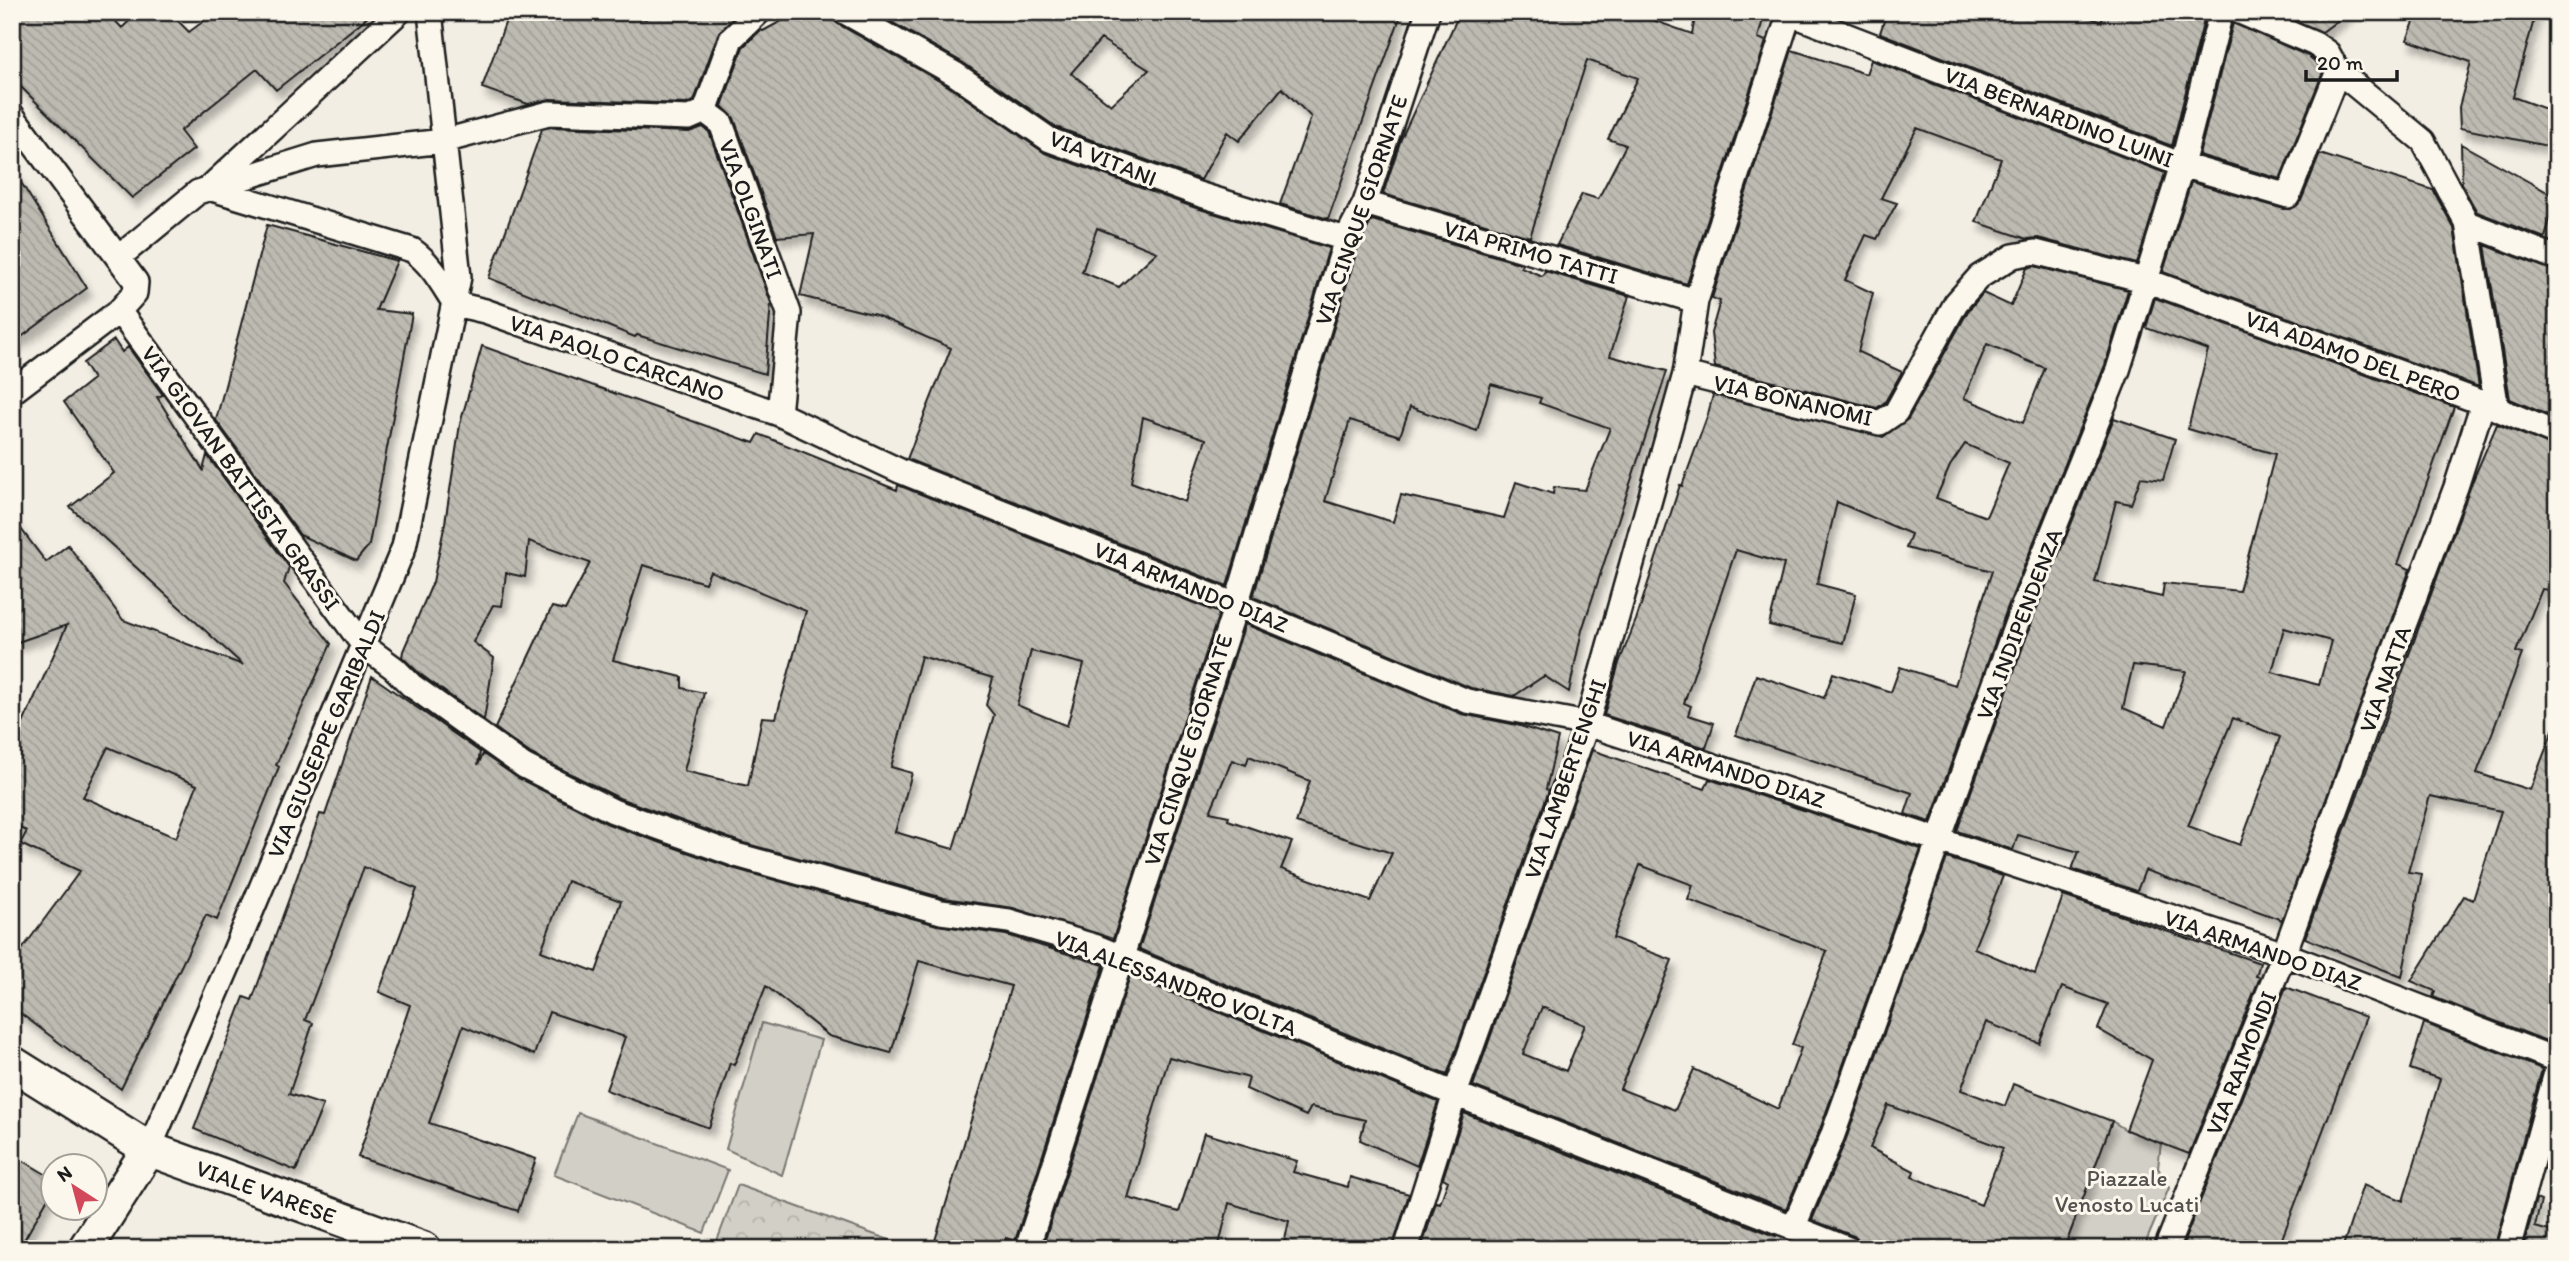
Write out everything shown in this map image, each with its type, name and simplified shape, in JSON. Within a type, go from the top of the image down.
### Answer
[{"type":"street","points":[[209,188],[398,12]]},
{"type":"street","name":"VIA GIUSEPPE GARIBALDI","points":[[149,1149],[404,547],[455,304],[458,277],[430,12]]},
{"type":"street","points":[[119,257],[187,200],[209,188],[317,155],[444,141],[549,113],[689,118],[705,111],[731,39],[759,12]]},
{"type":"street","name":"VIA VITANI","points":[[845,12],[955,74],[1050,140],[1198,194],[1346,239]]},
{"type":"street","name":"VIA CINQUE GIORNATE","points":[[1027,1249],[1236,605],[1346,239],[1365,203],[1428,12]]},
{"type":"street","name":"VIA INDIPENDENZA","points":[[1793,1228],[1832,1136],[2021,611],[2118,370],[2148,281],[2182,165],[2221,12]]},
{"type":"street","name":"VIA NATTA","points":[[2240,12],[2315,44],[2328,53],[2338,71],[2423,141],[2467,223],[2490,406],[2456,487],[2383,681],[2284,954]]},
{"type":"street","name":"VIA BERNARDINO LUINI","points":[[1789,13],[2182,165],[2288,196],[2338,71]]},
{"type":"street","name":"VIA LAMBERTENGHI","points":[[1406,1249],[1455,1094],[1587,724],[1685,374],[1696,301],[1789,13]]},
{"type":"street","name":"VIA OLGINATI","points":[[705,111],[721,124],[789,313],[779,414]]},
{"type":"street","points":[[12,115],[135,282],[135,293],[119,311],[12,392]]},
{"type":"street","points":[[209,188],[412,250],[433,268],[455,304]]},
{"type":"street","name":"VIA PRIMO TATTI","points":[[1365,203],[1696,301]]},
{"type":"street","points":[[2467,223],[2557,258]]},
{"type":"street","name":"VIA BONANOMI","points":[[1685,374],[1881,422],[1896,412],[1956,303],[1979,277],[2013,256],[2035,251],[2148,281]]},
{"type":"street","name":"VIA ADAMO DEL PERO","points":[[2148,281],[2490,406],[2557,434]]},
{"type":"street","name":"VIA PAOLO CARCANO","points":[[455,304],[779,414],[900,471]]},
{"type":"street","name":"VIA GIOVAN BATTISTA GRASSI","points":[[119,311],[363,646]]},
{"type":"street","name":"VIA ARMANDO DIAZ","points":[[900,471],[1236,605],[1467,701],[1587,724],[1940,840],[2284,954],[2557,1060]]},
{"type":"street","name":"VIA ALESSANDRO VOLTA","points":[[363,646],[394,668],[411,685],[524,766],[613,811],[736,855],[941,912],[1009,920],[1094,946],[1455,1094],[1848,1249]]},
{"type":"street","name":"VIA RAIMONDI","points":[[2166,1249],[2284,954]]},
{"type":"street","name":"VIALE VARESE","points":[[12,1062],[149,1149],[422,1249]]},
{"type":"street","points":[[2508,1249],[2557,1069]]},
{"type":"street","points":[[85,1249],[149,1149]]},
{"type":"green space","points":[[762,1023],[821,1040],[782,1175],[726,1149]]},
{"type":"green space","points":[[578,1113],[728,1170],[704,1233],[554,1175]]},
{"type":"green space","name":"Piazzale Venosto Lucati","points":[[2112,1121],[2126,1130],[2161,1143],[2158,1168],[2169,1188],[2143,1249],[2064,1249]]},
{"type":"green space","points":[[738,1185],[914,1249],[714,1249]]},
{"type":"building","points":[[12,12],[107,12],[122,28],[138,12],[169,12],[189,32],[216,12],[374,12],[276,90],[257,69],[180,131],[194,149],[132,198],[12,78]]},
{"type":"building","points":[[509,12],[596,12],[646,19],[651,12],[737,14],[718,34],[694,101],[686,104],[550,99],[528,104],[482,88]]},
{"type":"building","points":[[798,12],[831,12],[833,20],[838,24],[948,86],[1045,153],[1193,207],[1329,248],[1227,586],[907,459],[951,348],[876,315],[800,296],[814,234],[777,237],[734,118],[722,106],[743,47],[763,31]],"holes":[[[1097,228],[1157,252],[1119,287],[1082,272]],[[1143,417],[1206,439],[1185,502],[1131,482]]]},
{"type":"building","points":[[874,12],[1402,12],[1328,219],[1280,204],[1311,117],[1282,88],[1239,141],[1227,132],[1201,180],[1056,127],[962,62]],"holes":[[[1101,39],[1149,70],[1111,105],[1071,73]]]},
{"type":"building","points":[[1460,12],[1630,12],[1692,34],[1696,12],[1765,12],[1758,38],[1766,41],[1687,284],[1557,245],[1582,194],[1598,199],[1626,145],[1608,139],[1638,78],[1587,60],[1530,237],[1383,194],[1401,139]]},
{"type":"building","points":[[1887,12],[2076,12],[2101,22],[2105,12],[2206,12],[2172,146],[1880,33]]},
{"type":"building","points":[[2276,12],[2349,12],[2322,32]]},
{"type":"building","points":[[2418,12],[2536,12],[2513,97],[2557,113],[2557,148],[2460,128],[2459,107],[2471,62],[2407,40]]},
{"type":"building","points":[[2233,23],[2308,56],[2323,72],[2280,179],[2199,155]]},
{"type":"building","points":[[1792,50],[1866,74],[1871,60],[2165,173],[2137,264],[2038,238],[2027,239],[1976,222],[2001,159],[1917,128],[1881,198],[1897,203],[1877,239],[1866,235],[1845,280],[1873,293],[1858,352],[1902,372],[1885,402],[1877,408],[1715,367],[1711,333],[1720,301],[1712,298]]},
{"type":"building","points":[[551,127],[689,132],[703,127],[709,132],[771,303],[765,374],[637,335],[635,337],[489,278],[542,129]]},
{"type":"building","points":[[2461,144],[2556,197],[2545,238],[2477,212],[2462,185]]},
{"type":"building","points":[[2320,154],[2433,190],[2454,228],[2479,387],[2163,272],[2191,182],[2291,209],[2301,201]]},
{"type":"building","points":[[12,168],[87,288],[12,344]]},
{"type":"building","points":[[1372,220],[1522,264],[1521,267],[1542,276],[1545,271],[1629,296],[1610,356],[1667,371],[1582,630],[1569,692],[1544,676],[1514,696],[1471,688],[1253,597],[1359,244]],"holes":[[[1491,384],[1541,398],[1539,403],[1610,428],[1585,490],[1554,487],[1553,494],[1516,482],[1504,518],[1401,495],[1393,522],[1325,501],[1350,420],[1400,436],[1410,407],[1477,431]]]},
{"type":"building","points":[[267,225],[397,261],[376,310],[412,314],[369,545],[356,561],[300,535],[216,420]]},
{"type":"building","points":[[2485,245],[2557,272],[2557,419],[2510,399]]},
{"type":"building","points":[[2034,266],[2128,290],[2105,365],[2008,606],[1930,822],[1905,814],[1912,793],[1736,735],[1756,675],[1824,698],[1833,673],[1891,692],[1900,667],[1955,685],[1992,571],[1906,548],[1911,534],[1837,502],[1817,584],[1856,594],[1843,643],[1769,625],[1784,564],[1736,550],[1684,703],[1691,706],[1688,715],[1714,723],[1706,748],[1604,715],[1619,663],[1713,395],[1883,437],[1908,419],[1968,311],[1983,293],[2011,306],[2027,268]],"holes":[[[1987,344],[2045,368],[2023,423],[1964,398]],[[1965,444],[2009,463],[1986,517],[1936,498],[1950,466]]]},
{"type":"building","points":[[2155,298],[2454,407],[2398,564],[2410,569],[2282,920],[2145,870],[2137,891],[2072,869],[2079,852],[2018,835],[2013,850],[1957,831],[2034,616],[2114,418],[2175,439],[2163,480],[2141,477],[2131,504],[2116,501],[2095,582],[2162,597],[2164,583],[2239,591],[2275,454],[2188,429],[2208,350],[2146,328]],"holes":[[[2284,628],[2331,641],[2319,685],[2272,672]],[[2133,665],[2186,671],[2166,726],[2123,708]],[[2233,718],[2280,737],[2240,845],[2188,826]]]},
{"type":"building","points":[[114,340],[122,352],[128,347],[163,395],[157,397],[203,470],[207,455],[289,567],[284,583],[331,644],[276,765],[279,767],[217,920],[206,915],[121,1089],[12,1007],[12,963],[80,871],[20,844],[27,831],[12,825],[12,748],[67,625],[12,644],[12,517],[46,562],[68,545],[123,620],[243,665],[70,507],[114,473],[64,402],[93,379],[83,363]],"holes":[[[108,747],[197,785],[176,838],[83,797]]]},
{"type":"building","points":[[482,346],[754,443],[759,434],[897,490],[898,485],[1219,613],[1113,939],[1013,908],[944,898],[740,842],[619,798],[531,754],[495,728],[552,607],[565,610],[590,563],[529,541],[525,577],[506,573],[502,606],[493,605],[473,642],[494,658],[484,720],[420,674],[402,657],[433,582],[460,424]],"holes":[[[643,565],[705,583],[710,571],[806,611],[776,718],[762,717],[748,786],[684,771],[704,693],[682,688],[682,677],[613,660]],[[1031,651],[1084,664],[1067,726],[1017,705]],[[921,656],[993,678],[986,705],[994,715],[953,849],[895,832],[912,773],[891,767]]]},
{"type":"building","points":[[2497,424],[2557,448],[2557,591],[2542,589],[2516,652],[2522,654],[2477,773],[2530,790],[2557,725],[2557,1045],[2433,997],[2435,991],[2411,981],[2464,896],[2473,900],[2501,811],[2430,796],[2408,872],[2422,874],[2402,977],[2305,938],[2473,480]]},
{"type":"building","points":[[1245,624],[1462,714],[1517,725],[1558,738],[1546,789],[1549,790],[1447,1075],[1139,949]],"holes":[[[1249,756],[1310,781],[1296,823],[1392,853],[1370,901],[1281,869],[1292,842],[1228,820],[1229,816],[1210,812],[1232,760],[1246,765]]]},
{"type":"building","points":[[372,676],[480,752],[478,765],[483,754],[518,778],[608,824],[732,868],[937,925],[1006,935],[1104,965],[1015,1241],[1006,1238],[1003,1249],[950,1249],[934,1244],[1011,986],[919,961],[891,1053],[829,1036],[766,986],[734,1065],[730,1063],[709,1128],[606,1090],[625,1037],[549,1012],[534,1055],[463,1026],[429,1123],[536,1159],[518,1211],[358,1157],[410,1005],[379,992],[417,889],[364,867],[305,1020],[313,1023],[289,1094],[323,1105],[296,1171],[194,1129],[244,997],[252,1000],[320,814],[325,815]],"holes":[[[567,881],[621,901],[596,972],[541,951]]]},
{"type":"building","points":[[1592,750],[1705,789],[1709,779],[1921,849],[1819,1132],[1786,1209],[1473,1086]],"holes":[[[1640,865],[1693,885],[1688,900],[1827,951],[1792,1045],[1801,1048],[1778,1109],[1694,1069],[1675,1110],[1620,1089],[1672,960],[1613,938]],[[1542,1007],[1585,1025],[1566,1071],[1523,1054]]]},
{"type":"building","points":[[1947,858],[2003,876],[1974,948],[2035,974],[2063,896],[2260,963],[2256,976],[2260,977],[2189,1154],[2126,1130],[2152,1060],[2098,1029],[2108,1004],[2062,987],[2039,1043],[1986,1022],[1961,1090],[2005,1106],[2013,1084],[2112,1121],[2064,1249],[1862,1249],[1854,1236],[1812,1220],[1845,1142]],"holes":[[[1888,1105],[2003,1148],[1981,1205],[1912,1177],[1914,1171],[1870,1148]]]},
{"type":"building","points":[[1130,976],[1438,1102],[1417,1166],[1360,1140],[1365,1120],[1311,1107],[1306,1116],[1246,1089],[1249,1078],[1169,1057],[1128,1198],[1179,1212],[1204,1133],[1297,1161],[1293,1172],[1348,1187],[1350,1177],[1409,1194],[1392,1249],[1283,1249],[1289,1221],[1229,1203],[1218,1249],[1042,1249]]},
{"type":"building","points":[[2286,987],[2366,1017],[2278,1249],[2181,1249]]},
{"type":"building","points":[[2424,1023],[2542,1069],[2494,1249],[2342,1249],[2363,1185],[2403,1201],[2440,1079],[2410,1069]]},
{"type":"building","points":[[1464,1113],[1809,1249],[1708,1249],[1687,1241],[1684,1249],[1421,1249],[1436,1202],[1440,1203],[1448,1181],[1443,1178]]},
{"type":"building","points":[[12,1154],[38,1170],[38,1216],[19,1249],[12,1249]]},
{"type":"building","points":[[2536,1199],[2541,1201],[2535,1227],[2557,1233],[2557,1249],[2523,1249]]},
{"type":"tunnel","points":[[1784,1249],[1793,1228]]}]
